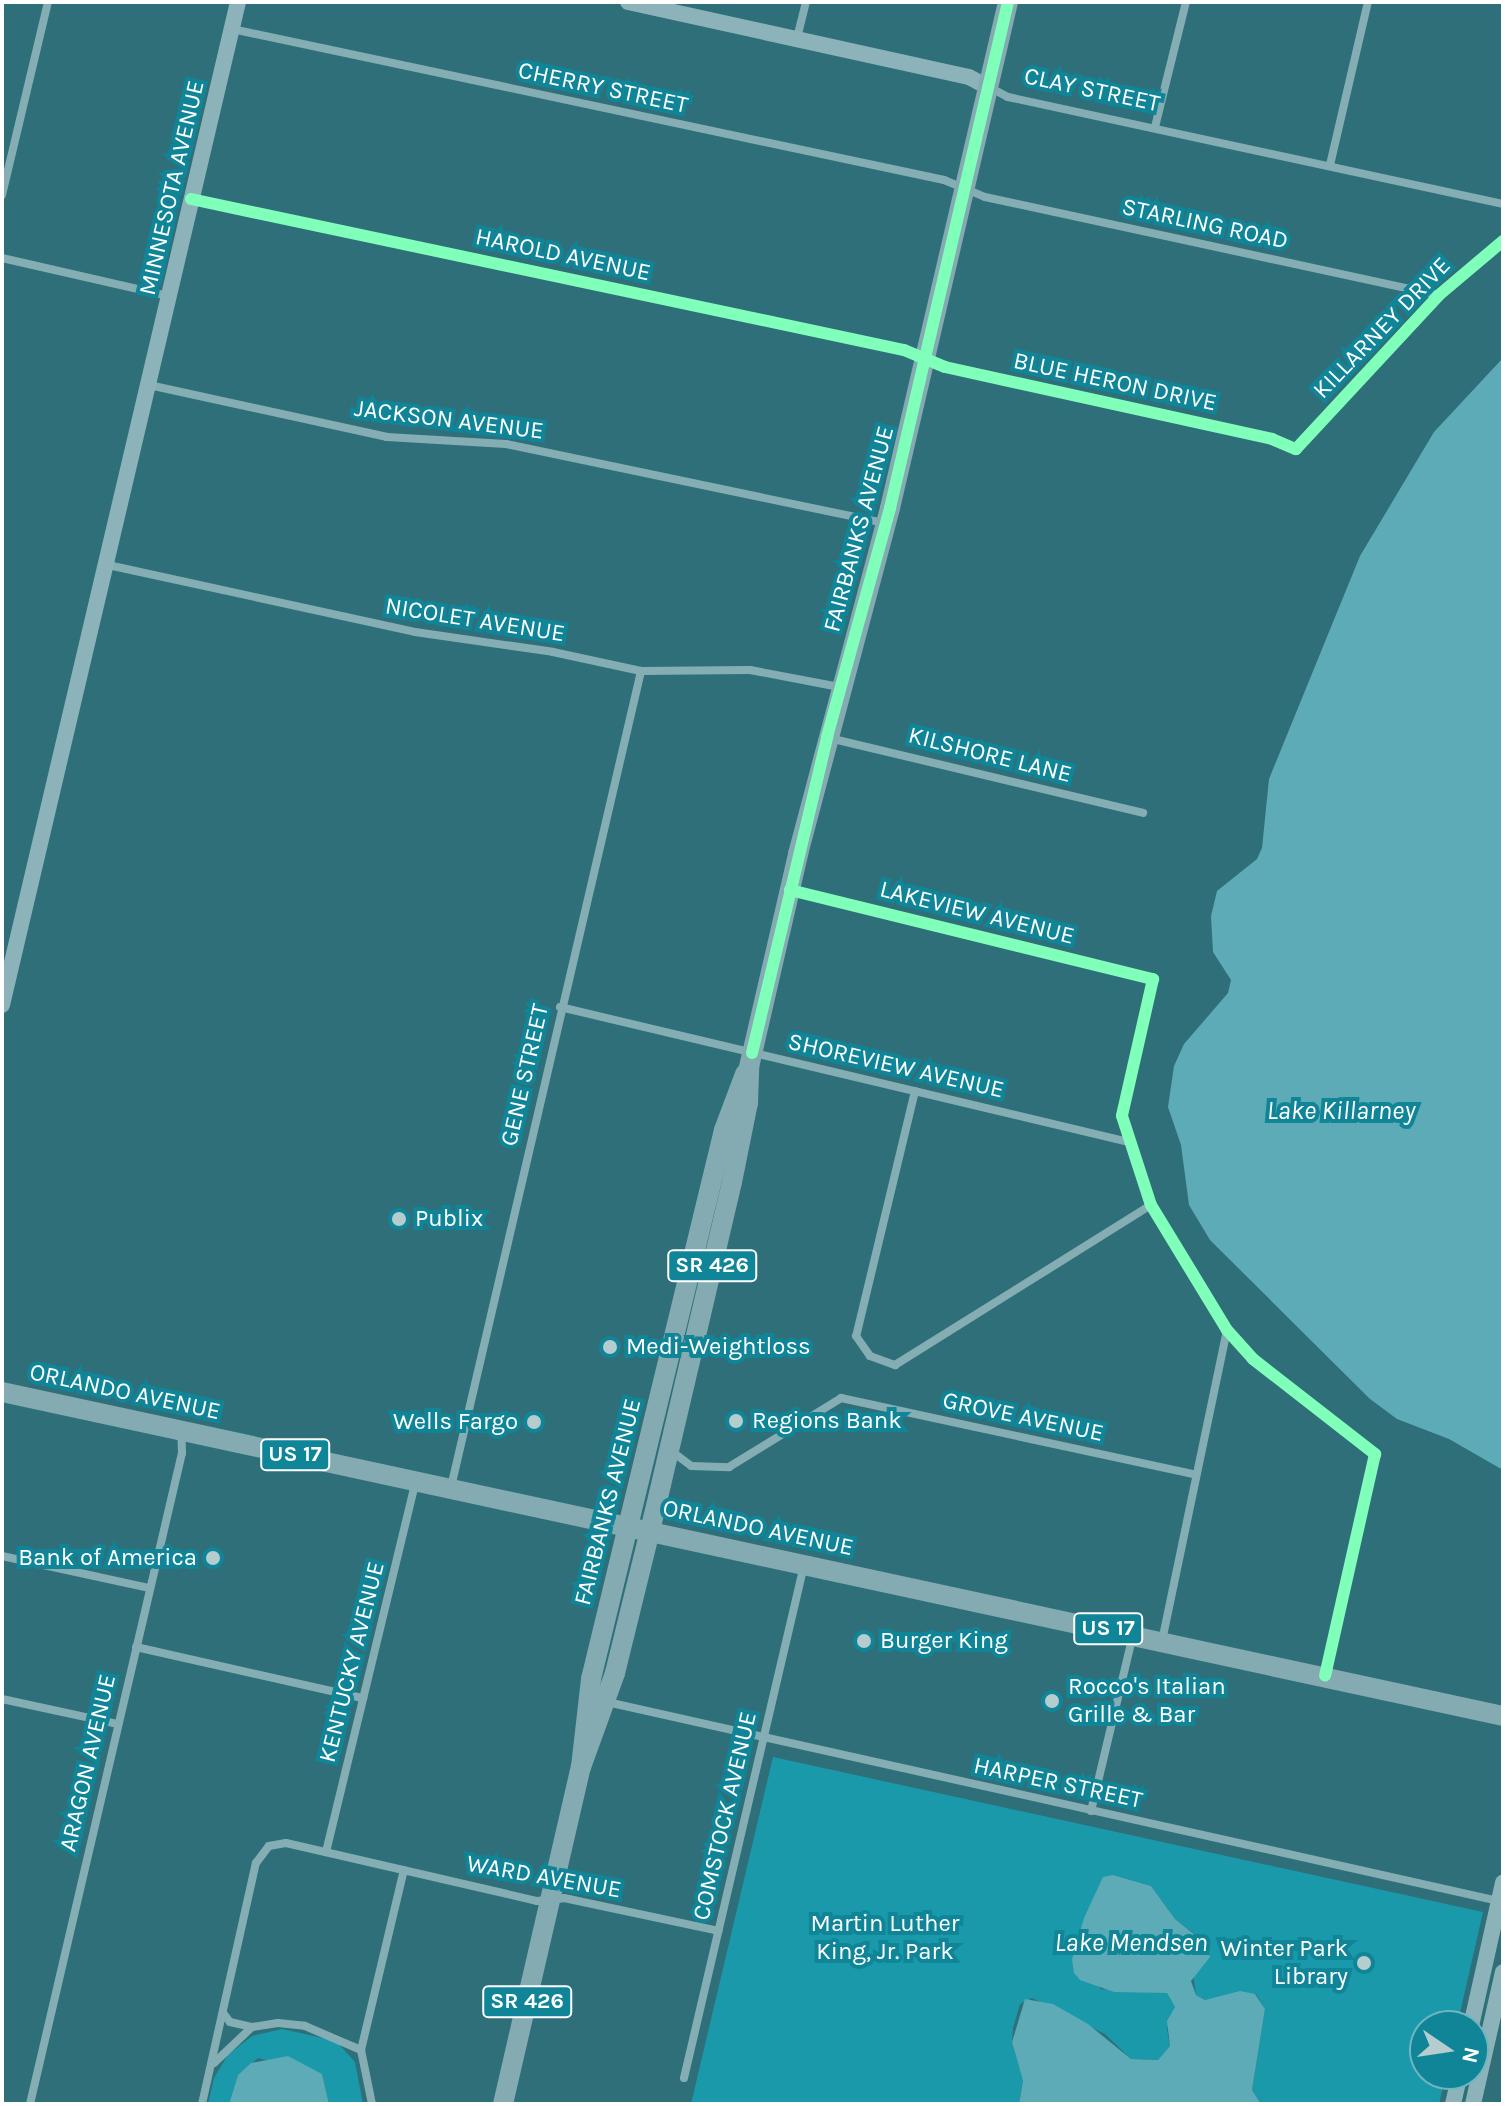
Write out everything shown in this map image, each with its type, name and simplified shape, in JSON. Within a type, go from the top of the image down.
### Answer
[{"type":"main road","name":"FAIRBANKS AVENUE","points":[[503,2104],[581,1767],[591,1679],[638,1529],[669,1449],[732,1182],[751,1060],[790,890],[839,687],[885,523],[1008,2]]},
{"type":"main road","name":"FAIRBANKS AVENUE","points":[[581,1767],[605,1701],[638,1529],[732,1099],[751,1060]]},
{"type":"main road","name":"ORLANDO AVENUE","points":[[2,1392],[1325,1675],[1503,1716]]},
{"type":"street","points":[[2,195],[48,2]]},
{"type":"street","name":"MINNESOTA AVENUE","points":[[2,1005],[108,565],[238,2]]},
{"type":"street","name":"CLAY STREET","points":[[628,2],[969,77],[1008,97],[1503,204]]},
{"type":"street","points":[[797,38],[806,2]]},
{"type":"street","points":[[1155,127],[1186,2]]},
{"type":"street","points":[[1330,165],[1368,2]]},
{"type":"street","name":"CHERRY STREET","points":[[232,29],[964,188]]},
{"type":"street","name":"STARLING ROAD","points":[[964,188],[1067,215],[1439,295]]},
{"type":"street","name":"HAROLD AVENUE","points":[[191,199],[925,359]]},
{"type":"street","name":"KILLARNEY DRIVE","points":[[1296,449],[1439,295],[1503,241]]},
{"type":"street","points":[[2,258],[168,296]]},
{"type":"street","name":"BLUE HERON DRIVE","points":[[925,359],[1272,439],[1296,449]]},
{"type":"street","name":"JACKSON AVENUE","points":[[149,385],[387,437],[506,444],[885,523]]},
{"type":"street","name":"NICOLET AVENUE","points":[[108,565],[352,620],[553,652],[641,671],[750,670],[839,687]]},
{"type":"street","name":"GENE STREET","points":[[450,1488],[641,671]]},
{"type":"street","name":"KILSHORE LANE","points":[[827,737],[1143,813]]},
{"type":"street","name":"LAKEVIEW AVENUE","points":[[790,890],[1153,979],[1122,1116],[1129,1142]]},
{"type":"street","name":"SHOREVIEW AVENUE","points":[[560,1007],[751,1060],[915,1091],[1129,1142]]},
{"type":"street","points":[[915,1091],[856,1336],[870,1356],[895,1365],[1151,1205]]},
{"type":"street","points":[[1129,1142],[1151,1205],[1227,1330],[1253,1359],[1375,1454],[1325,1675]]},
{"type":"street","points":[[1162,1641],[1227,1330]]},
{"type":"street","name":"GROVE AVENUE","points":[[669,1449],[691,1466],[729,1467],[841,1398],[1196,1475]]},
{"type":"street","name":"ARAGON AVENUE","points":[[30,2104],[182,1453],[181,1430]]},
{"type":"street","name":"KENTUCKY AVENUE","points":[[326,1852],[416,1481]]},
{"type":"street","points":[[2,1556],[149,1588]]},
{"type":"street","name":"COMSTOCK AVENUE","points":[[684,2078],[805,1564]]},
{"type":"street","points":[[1091,1811],[1133,1634]]},
{"type":"street","points":[[136,1647],[363,1698]]},
{"type":"street","points":[[2,1699],[118,1724]]},
{"type":"street","name":"HARPER STREET","points":[[605,1701],[1501,1902]]},
{"type":"street","name":"WARD AVENUE","points":[[223,2013],[256,1863],[269,1846],[286,1843],[551,1900],[719,1931]]},
{"type":"street","points":[[372,2104],[361,2050],[404,1870]]},
{"type":"street","points":[[1475,2010],[1503,1883]]},
{"type":"street","points":[[1473,2104],[1503,1972]]},
{"type":"street","points":[[223,2013],[230,2022],[252,2027],[305,2026],[361,2050]]},
{"type":"street","points":[[202,2104],[223,2013]]},
{"type":"street","points":[[211,2066],[252,2027]]},
{"type":"green space","name":"Martin Luther King, Jr. Park","points":[[773,1757],[1483,1912],[1461,2010],[1409,2010],[1409,2090],[1442,2090],[1439,2104],[1261,2104],[1252,2090],[1265,2009],[1256,1994],[1205,2000],[1196,1995],[1193,1974],[1206,1962],[1197,1936],[1175,1919],[1151,1886],[1113,1875],[1093,1901],[1072,1959],[1101,1989],[1167,1993],[1175,2007],[1167,2029],[1170,2046],[1158,2060],[1131,2059],[1105,2034],[1032,1998],[1020,2004],[1013,2028],[1012,2042],[1023,2081],[1019,2104],[691,2104]]},
{"type":"green space","points":[[282,2029],[336,2041],[355,2062],[363,2104],[329,2104],[322,2074],[258,2058],[238,2075],[229,2104],[208,2104],[214,2078],[228,2055],[252,2036]]},
{"type":"water","name":"Lake Killarney","points":[[1503,358],[1503,1470],[1449,1439],[1397,1419],[1370,1399],[1210,1240],[1189,1205],[1181,1145],[1168,1107],[1174,1066],[1184,1044],[1228,993],[1231,980],[1213,952],[1211,916],[1217,891],[1257,859],[1262,848],[1269,779],[1360,556],[1434,432]]},
{"type":"water","name":"Lake Mendsen","points":[[1113,1875],[1151,1886],[1175,1919],[1205,1943],[1210,1957],[1191,1981],[1196,1995],[1205,2000],[1240,1991],[1255,1994],[1265,2009],[1252,2090],[1261,2104],[1019,2104],[1023,2081],[1012,2042],[1025,1999],[1053,2004],[1088,2024],[1131,2059],[1158,2060],[1170,2046],[1167,2021],[1175,2007],[1167,1993],[1114,1992],[1080,1980],[1074,1973],[1072,1959],[1084,1918],[1103,1877]]},
{"type":"water","points":[[288,2056],[322,2074],[329,2104],[229,2104],[238,2075],[251,2063]]},
{"type":"cycle path","points":[[752,1053],[827,737],[890,508],[1008,2]]},
{"type":"cycle path","points":[[191,199],[904,350],[945,367],[1272,439],[1296,449],[1439,295],[1503,241]]},
{"type":"cycle path","points":[[790,890],[1153,979],[1122,1116],[1151,1205],[1227,1330],[1253,1359],[1375,1454],[1325,1675]]},
{"type":"place","name":"Publix","points":[[399,1219]]},
{"type":"place","name":"Medi-Weightloss","points":[[610,1347]]},
{"type":"place","name":"Regions Bank","points":[[736,1421]]},
{"type":"place","name":"Wells Fargo","points":[[534,1422]]},
{"type":"place","name":"Bank of America","points":[[213,1558]]},
{"type":"place","name":"Burger King","points":[[864,1641]]},
{"type":"place","name":"Rocco's Italian Grille & Bar","points":[[1052,1701]]},
{"type":"place","name":"Winter Park Library","points":[[1364,1963]]}]
